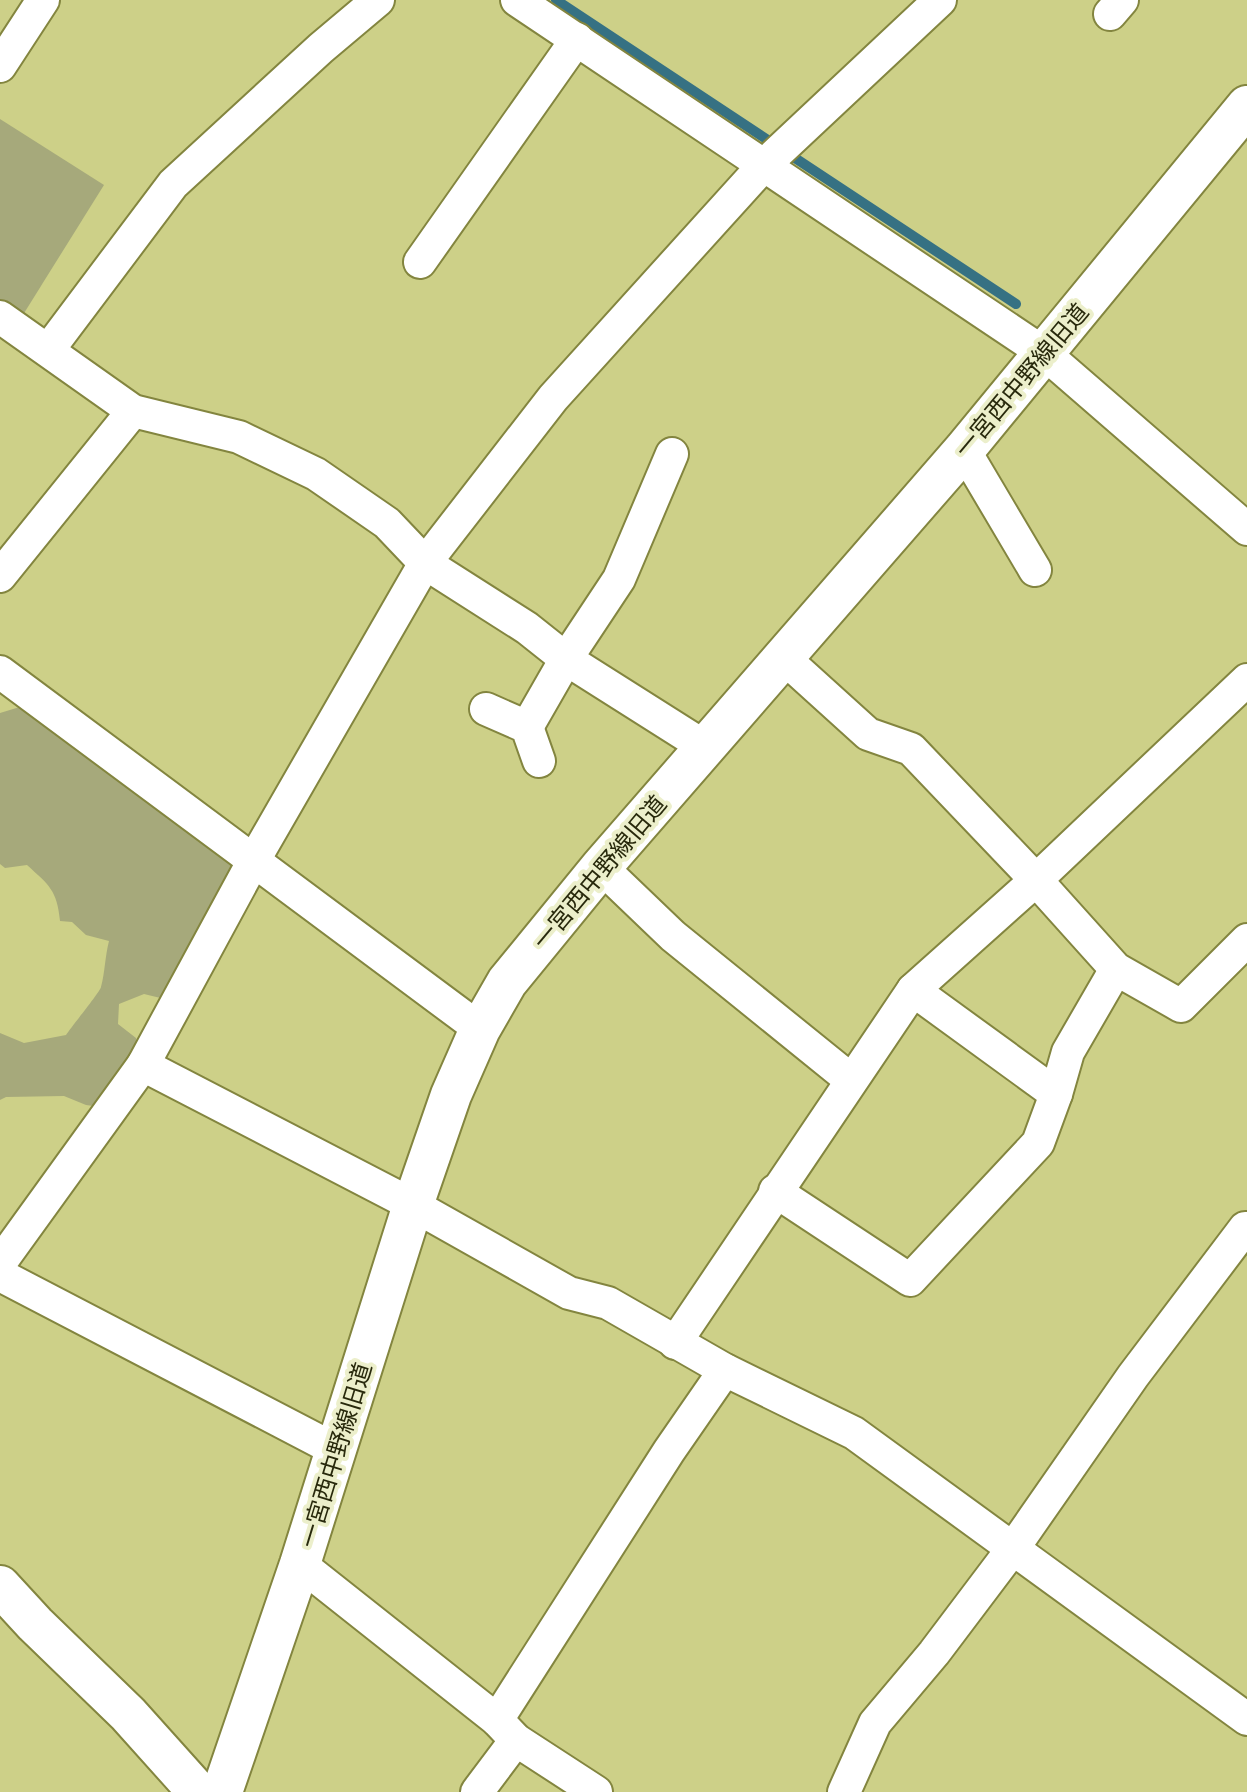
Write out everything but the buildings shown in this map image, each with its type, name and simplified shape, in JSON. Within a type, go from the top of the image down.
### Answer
[{"type":"street","points":[[0,66],[43,0]]},
{"type":"street","points":[[49,349],[173,184],[378,0]]},
{"type":"street","points":[[517,0],[1044,353],[1247,529]]},
{"type":"street","points":[[0,1263],[143,1065],[254,860],[425,563],[553,398],[763,166],[940,0]]},
{"type":"street","points":[[420,262],[577,39]]},
{"type":"street","name":"一宮西中野線旧道","points":[[222,1792],[300,1564],[413,1205],[451,1095],[480,1029],[507,982],[601,867],[964,450],[1247,106]]},
{"type":"street","points":[[0,317],[133,411],[239,437],[316,474],[387,523],[425,563],[527,628],[566,659],[705,747]]},
{"type":"street","points":[[0,576],[133,411]]},
{"type":"street","points":[[964,450],[1035,570]]},
{"type":"street","points":[[527,727],[566,659],[619,579],[672,454]]},
{"type":"street","points":[[784,658],[868,734],[911,749],[1116,969],[1181,1006],[1247,940]]},
{"type":"street","points":[[0,672],[480,1029]]},
{"type":"street","points":[[675,1343],[913,990],[1036,880],[1247,680]]},
{"type":"street","points":[[486,709],[527,727],[539,761]]},
{"type":"street","points":[[601,867],[673,936],[851,1080]]},
{"type":"street","points":[[775,1191],[910,1280],[1038,1143],[1068,1052],[1116,969]]},
{"type":"street","points":[[913,990],[1056,1094]]},
{"type":"street","points":[[143,1065],[413,1205],[569,1293],[608,1303],[725,1370],[854,1433],[1247,1719]]},
{"type":"street","points":[[844,1792],[875,1723],[934,1653],[1014,1547],[1133,1376],[1247,1229]]},
{"type":"street","points":[[0,1275],[336,1450]]},
{"type":"street","points":[[477,1792],[507,1730],[669,1451],[725,1370]]},
{"type":"street","points":[[300,1564],[507,1730],[596,1792]]},
{"type":"street","points":[[0,1586],[128,1714],[198,1792]]},
{"type":"green space","points":[[0,119],[104,185],[21,318],[0,304]]},
{"type":"green space","points":[[23,706],[236,863],[177,1002],[144,994],[119,1004],[118,1024],[136,1038],[141,1057],[108,1108],[86,1105],[64,1096],[6,1097],[0,1100],[0,1033],[24,1043],[66,1035],[101,987],[109,941],[86,935],[72,922],[60,921],[51,889],[27,865],[5,868],[0,864],[0,713]]},
{"type":"waterway","points":[[556,0],[1016,304]]}]
